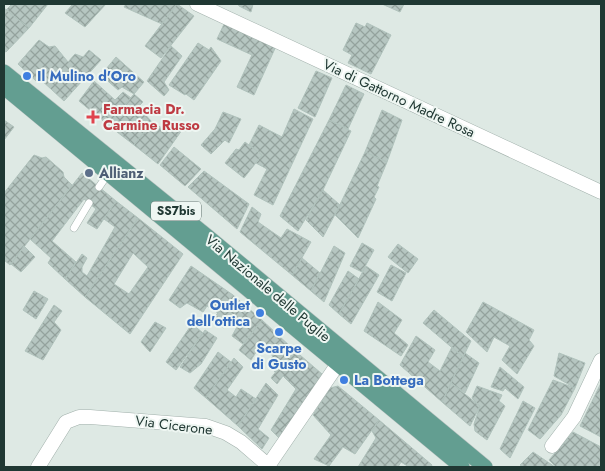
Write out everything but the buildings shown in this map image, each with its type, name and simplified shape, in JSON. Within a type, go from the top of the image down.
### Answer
[{"type":"main road","name":"Via Nazionale delle Puglie","points":[[4,72],[208,237],[462,467]]},
{"type":"main road","name":"Via Nazionale delle Puglie","points":[[4,87],[108,174],[342,359],[485,467]]},
{"type":"street","name":"Via di Gattorno Madre Rosa","points":[[197,4],[601,192]]},
{"type":"street","points":[[269,466],[342,359]]},
{"type":"street","points":[[552,446],[574,417],[601,360]]},
{"type":"street","name":"Via Cicerone","points":[[38,467],[66,422],[79,417],[206,426],[226,432],[269,466]]},
{"type":"lane","points":[[99,187],[108,174]]},
{"type":"lane","points":[[74,228],[89,203]]},
{"type":"place","name":"Il Mulino d'Oro","points":[[27,76]]},
{"type":"place","name":"Farmacia Dr. Carmine Russo","points":[[93,117]]},
{"type":"place","name":"Allianz","points":[[89,173]]},
{"type":"place","name":"Outlet dell'ottica","points":[[260,313]]},
{"type":"place","name":"Scarpe di Gusto","points":[[279,332]]},
{"type":"place","name":"La Bottega","points":[[344,380]]}]
